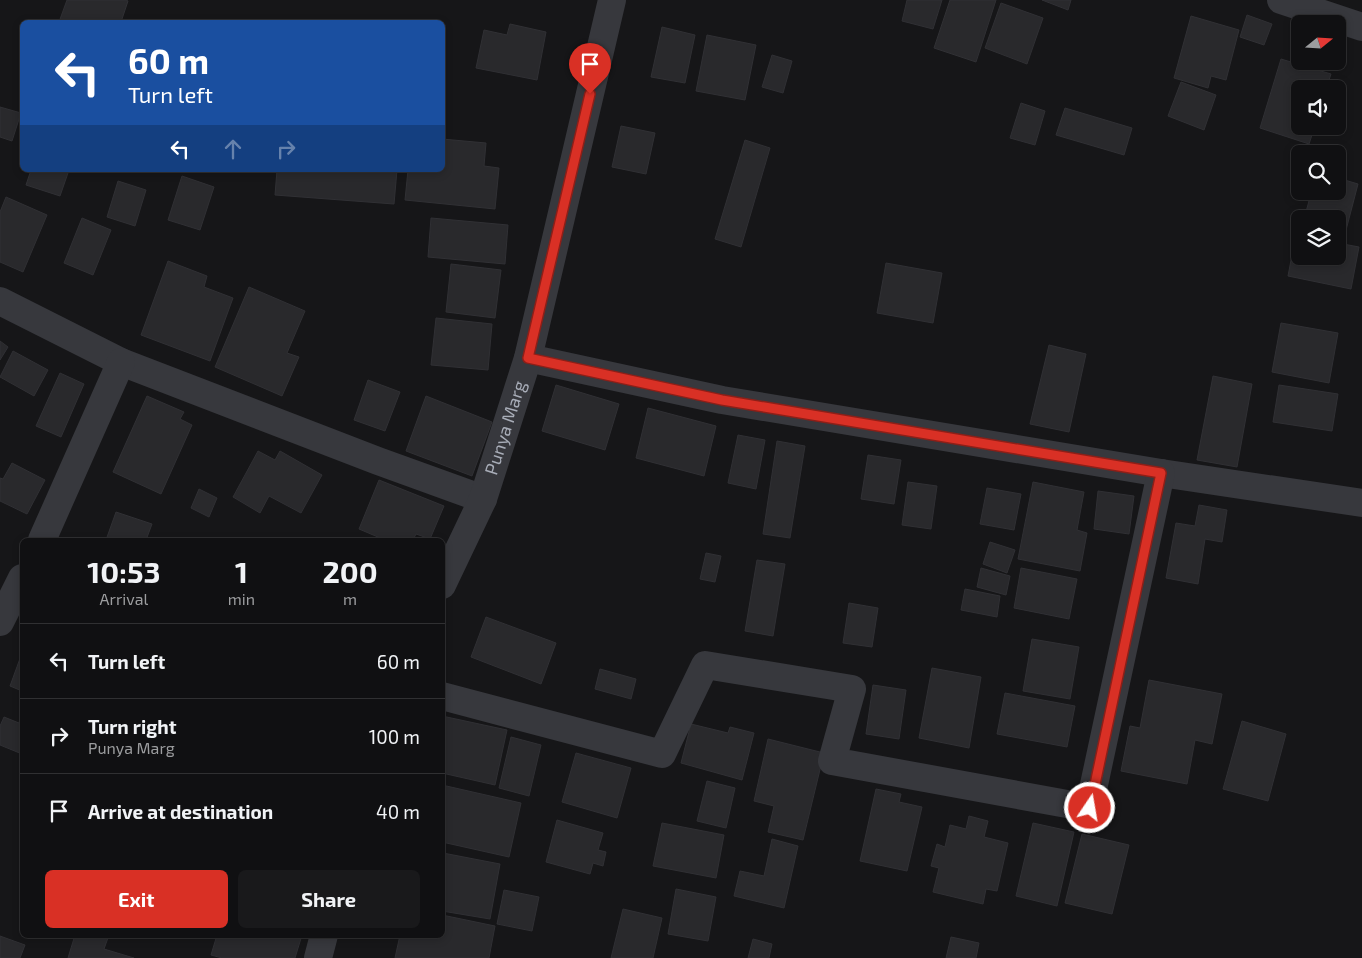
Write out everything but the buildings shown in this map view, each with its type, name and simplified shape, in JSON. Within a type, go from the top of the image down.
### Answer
[{"type":"street","name":"Punya Marg","points":[[445,579],[483,499],[528,358],[612,0]]},
{"type":"street","points":[[1281,0],[1362,27]]},
{"type":"street","points":[[0,301],[121,362],[378,461],[483,499]]},
{"type":"street","points":[[528,358],[722,400],[1161,473],[1362,503]]},
{"type":"street","points":[[43,538],[121,362]]},
{"type":"street","points":[[445,697],[662,754],[705,665],[852,689],[832,761],[1090,808],[1161,473]]},
{"type":"street","points":[[0,622],[20,582]]},
{"type":"street","points":[[318,958],[323,938]]},
{"type":"route","points":[[590,94],[528,358],[722,400],[1161,473],[1090,808]]}]
